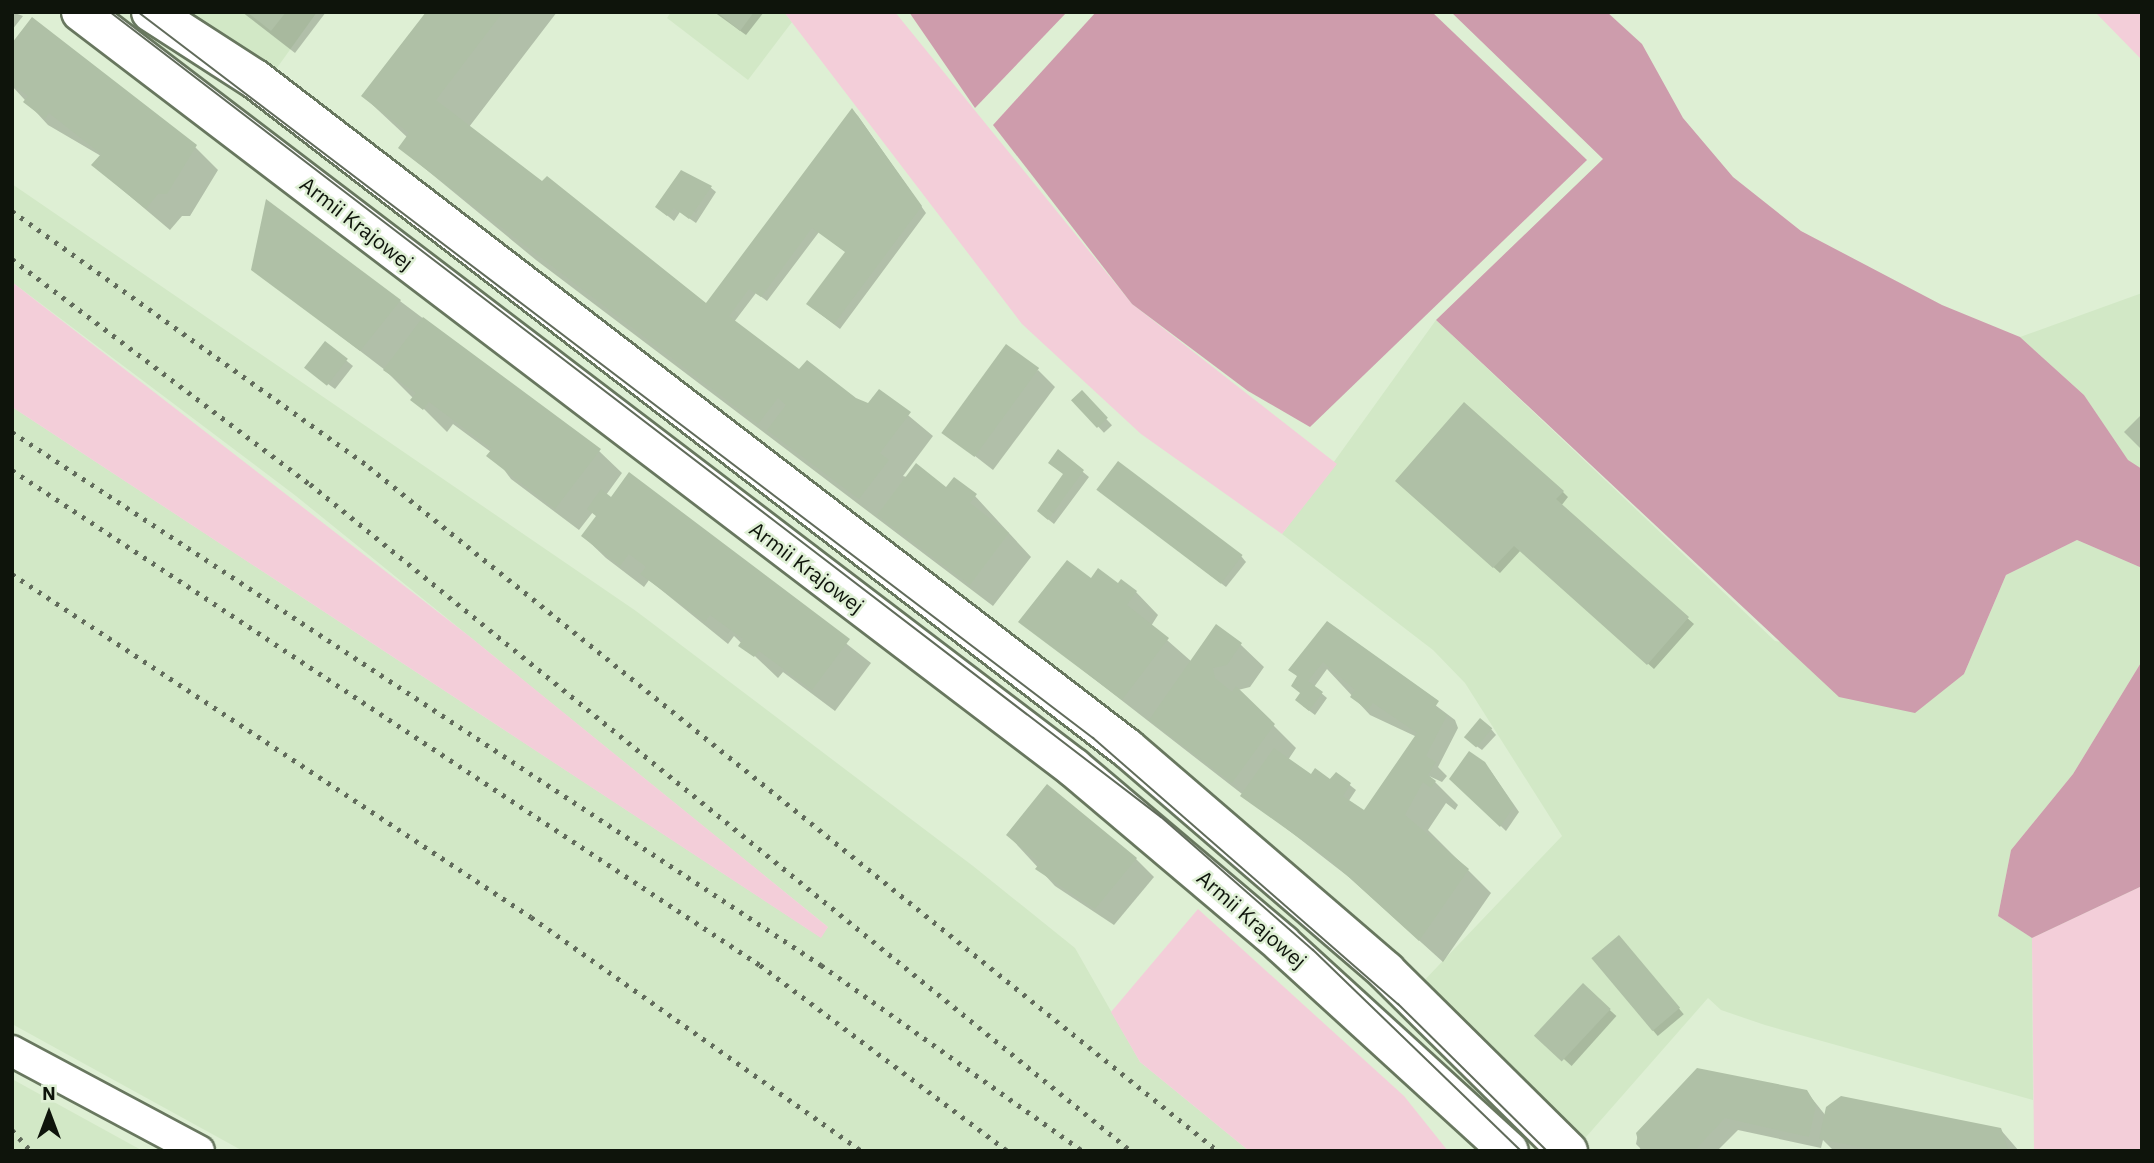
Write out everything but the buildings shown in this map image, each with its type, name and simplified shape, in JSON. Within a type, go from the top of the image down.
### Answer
[{"type":"street","name":"Armii Krajowej","points":[[81,12],[1086,778],[1170,848],[1509,1151]]},
{"type":"street","points":[[151,12],[273,94],[458,240],[929,595],[1114,739],[1201,810],[1408,993],[1568,1151]]},
{"type":"street","points":[[243,135],[273,94]]},
{"type":"street","points":[[431,280],[458,240]]},
{"type":"street","points":[[532,356],[562,318]]},
{"type":"street","points":[[648,445],[679,406]]},
{"type":"street","points":[[762,532],[792,491]]},
{"type":"street","points":[[817,573],[847,533]]},
{"type":"street","points":[[863,609],[892,567]]},
{"type":"street","points":[[901,638],[929,595]]},
{"type":"street","points":[[933,662],[962,621]]},
{"type":"street","points":[[1086,778],[1114,739]]},
{"type":"street","points":[[1170,848],[1201,810]]},
{"type":"street","points":[[1374,1029],[1408,993]]},
{"type":"street","points":[[12,1051],[199,1151]]},
{"type":"shaded area","points":[[181,12],[317,12],[269,79]]},
{"type":"shaded area","points":[[671,12],[784,12],[792,22],[748,80],[667,18]]},
{"type":"shaded area","points":[[784,12],[895,12],[1132,304],[1337,464],[1282,534],[1141,434],[1022,324]]},
{"type":"shaded area","points":[[909,12],[1067,12],[975,108]]},
{"type":"shaded area","points":[[1096,12],[1432,12],[1587,160],[1310,427],[1248,391],[1132,304],[993,125]]},
{"type":"shaded area","points":[[1451,12],[1607,12],[1642,44],[1683,118],[1733,177],[1801,231],[1942,305],[2020,337],[2084,395],[2128,460],[2142,469],[2142,568],[2077,540],[2006,575],[1964,674],[1915,713],[1839,697],[1436,320],[1603,159]]},
{"type":"shaded area","points":[[2095,12],[2142,12],[2142,56],[2140,58]]},
{"type":"shaded area","points":[[12,184],[636,611],[973,866],[1075,948],[1140,1062],[1249,1151],[243,1151],[12,1024],[12,407],[820,937],[828,927],[296,496],[12,282]]},
{"type":"shaded area","points":[[12,282],[469,636],[828,927],[821,938],[12,407]]},
{"type":"shaded area","points":[[2142,293],[2142,469],[2128,461],[2084,395],[2020,337]]},
{"type":"shaded area","points":[[1436,320],[1775,641],[1964,674],[2006,575],[2077,540],[2142,568],[2142,661],[2073,774],[2011,850],[1998,916],[2032,938],[2033,1100],[1765,1025],[1721,1010],[1708,998],[1579,1145],[1417,988],[1562,836],[1465,683],[1433,650],[1282,534]]},
{"type":"shaded area","points":[[2142,661],[2142,886],[2032,938],[1998,916],[2011,850],[2073,774]]},
{"type":"shaded area","points":[[2142,886],[2142,1151],[2034,1151],[2032,938]]},
{"type":"shaded area","points":[[1198,909],[1404,1096],[1448,1151],[1249,1151],[1140,1062],[1111,1012]]},
{"type":"shaded area","points":[[12,1079],[143,1151],[12,1151]]},
{"type":"tram line","points":[[110,12],[1161,817],[1313,950],[1521,1151]]},
{"type":"tram line","points":[[138,12],[1093,738],[1398,1004],[1547,1151]]},
{"type":"railway","points":[[12,211],[369,467],[1218,1151]]},
{"type":"railway","points":[[12,259],[310,484],[1131,1151]]},
{"type":"railway","points":[[12,432],[821,965],[1083,1151]]},
{"type":"railway","points":[[12,470],[760,965],[1008,1151]]},
{"type":"railway","points":[[12,574],[531,917],[861,1151]]},
{"type":"railway","points":[[12,1130],[31,1151]]}]
